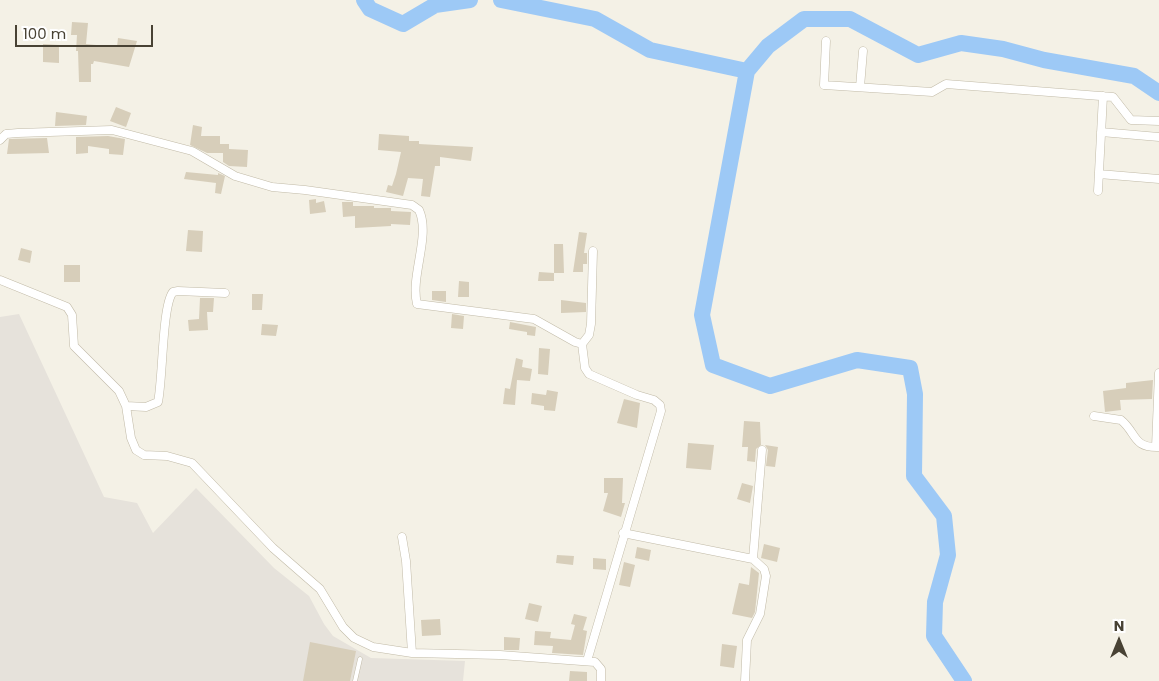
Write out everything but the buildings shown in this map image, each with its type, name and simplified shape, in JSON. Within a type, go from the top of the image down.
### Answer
[{"type":"street","points":[[826,41],[824,85],[932,92],[946,84],[1113,97],[1130,120],[1159,121]]},
{"type":"street","points":[[860,87],[863,51]]},
{"type":"street","points":[[1098,191],[1103,96]]},
{"type":"street","points":[[0,140],[6,134],[112,130],[192,151],[235,176],[272,188],[305,190],[412,205],[419,210],[423,225],[417,270],[417,304],[534,319],[574,342],[582,344]]},
{"type":"street","points":[[1101,132],[1159,137]]},
{"type":"street","points":[[1099,174],[1159,179]]},
{"type":"street","points":[[587,661],[623,533],[660,418],[660,405],[654,400],[637,395],[589,374],[585,368],[582,344],[589,336],[591,324],[593,252]]},
{"type":"street","points":[[0,280],[67,307],[72,315],[74,346],[114,385],[126,406],[131,438],[136,450],[144,455],[168,456],[192,463],[273,548],[320,589],[348,633],[373,647],[412,653],[500,655],[587,661],[599,664],[601,681]]},
{"type":"street","points":[[126,406],[146,407],[158,402],[163,378],[168,297],[173,292],[224,294]]},
{"type":"street","points":[[1094,416],[1121,420],[1136,442],[1142,446],[1158,447],[1159,373]]},
{"type":"street","points":[[753,559],[762,450]]},
{"type":"street","points":[[623,533],[753,559],[764,569],[766,576],[760,614],[747,640],[744,681]]},
{"type":"street","points":[[402,537],[406,561],[412,653]]},
{"type":"lane","points":[[355,681],[360,659]]},
{"type":"shaded area","points":[[19,314],[104,497],[137,503],[153,533],[196,488],[274,568],[309,596],[324,624],[333,636],[371,658],[465,661],[463,681],[0,681],[0,317]]},
{"type":"waterway","points":[[364,0],[370,9],[403,24],[435,5],[470,0]]},
{"type":"waterway","points":[[501,0],[595,19],[650,50],[747,71]]},
{"type":"waterway","points":[[964,681],[934,636],[935,602],[948,555],[944,516],[914,476],[915,394],[910,368],[857,360],[770,386],[713,365],[702,315],[747,71],[768,46],[804,19],[850,19],[918,55],[961,43],[1003,49],[1044,60],[1134,76],[1159,93]]}]
